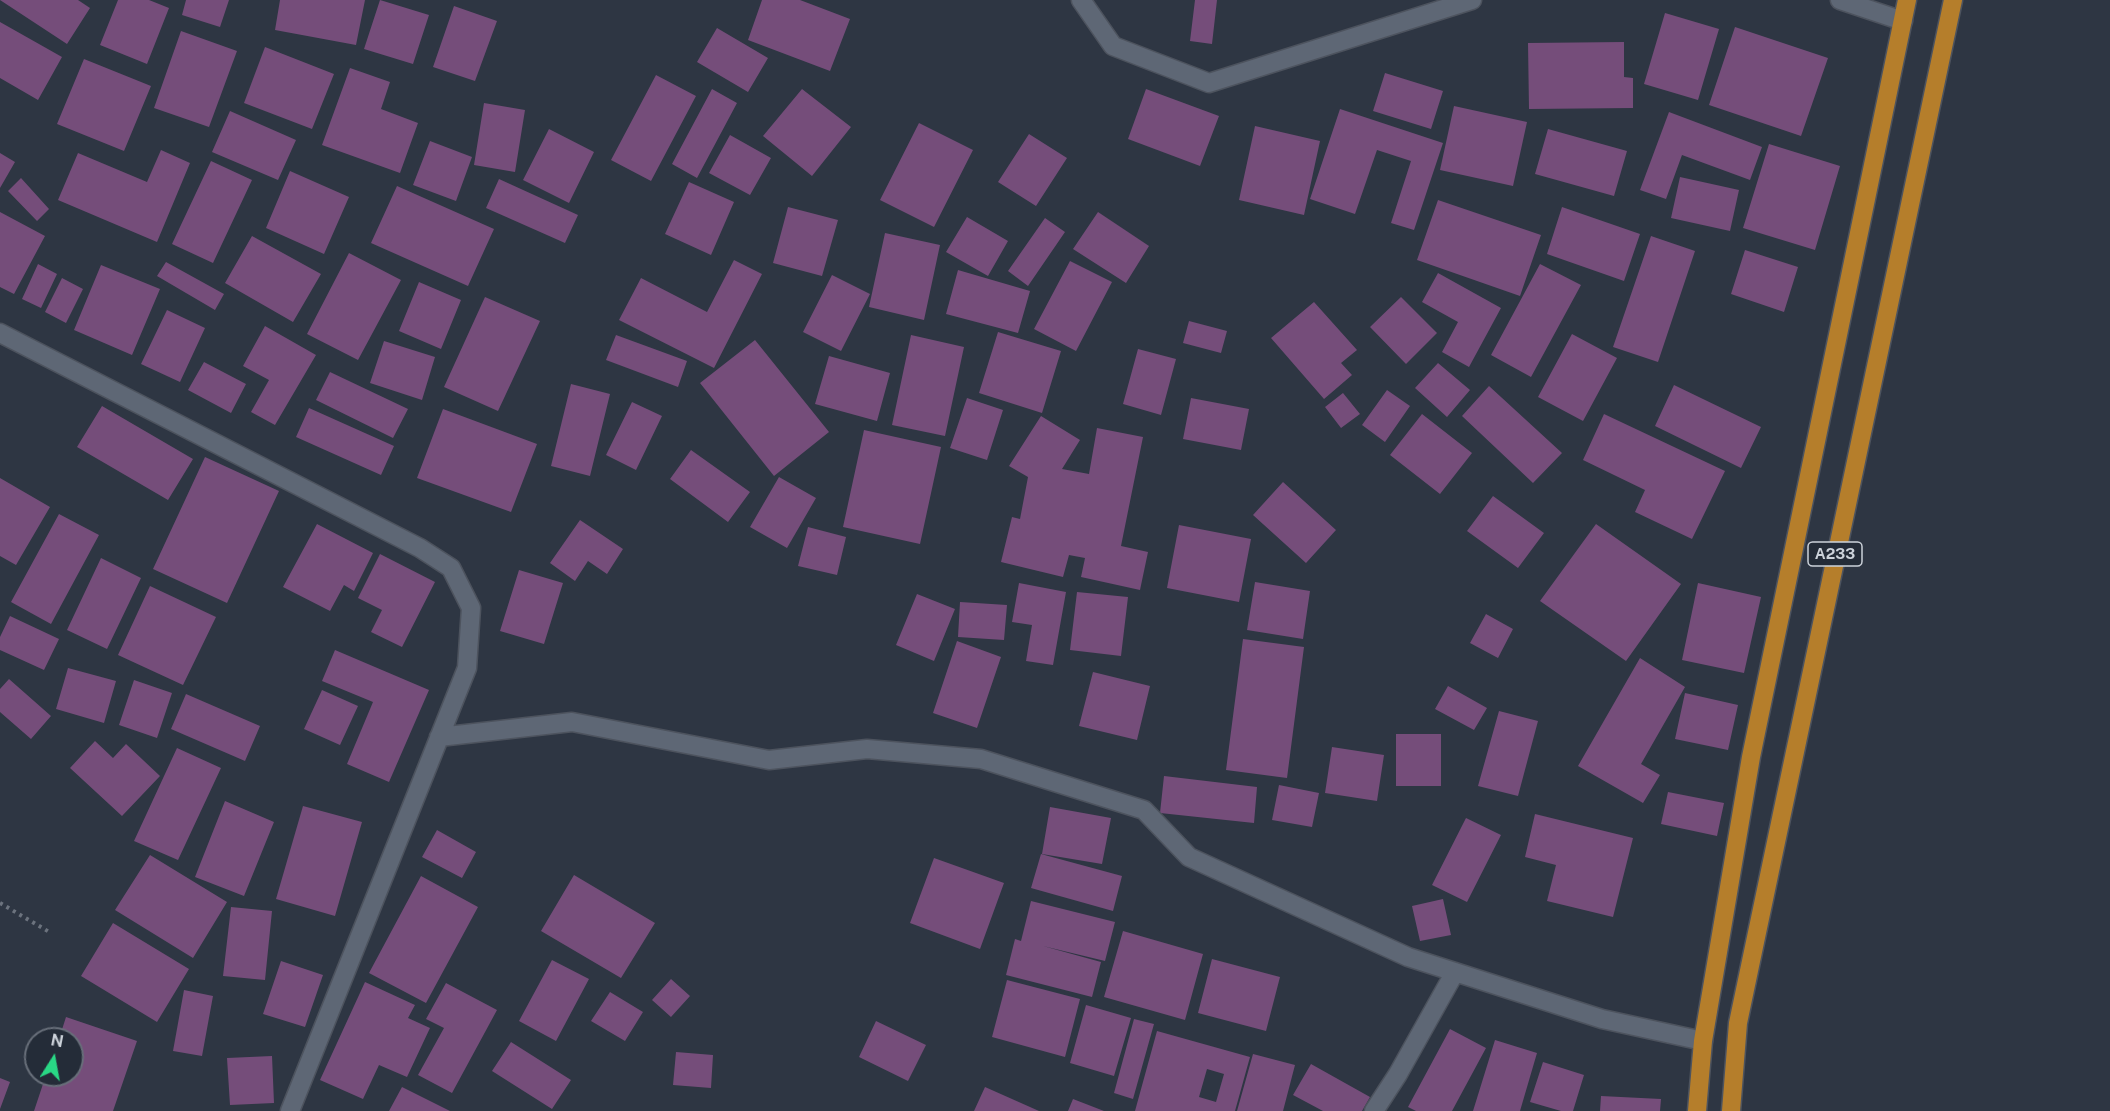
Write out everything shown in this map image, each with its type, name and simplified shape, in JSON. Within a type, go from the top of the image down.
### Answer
[{"type":"highway","name":"A233","points":[[1697,1111],[1704,1041],[1751,757],[1907,0]]},
{"type":"highway","name":"A233","points":[[1731,1111],[1738,1023],[1953,0]]},
{"type":"street","points":[[1082,0],[1113,46],[1209,83],[1472,0]]},
{"type":"street","points":[[1840,0],[1903,21]]},
{"type":"street","points":[[0,333],[420,548],[452,568],[471,608],[467,668],[290,1111]]},
{"type":"street","points":[[439,737],[572,722],[769,760],[867,750],[981,759],[1144,810],[1190,857],[1408,957],[1602,1019],[1704,1041]]},
{"type":"street","points":[[1374,1111],[1398,1074],[1455,972]]},
{"type":"path","points":[[0,903],[51,933]]},
{"type":"building","points":[[0,0],[78,0],[90,8],[67,44]]},
{"type":"building","points":[[118,0],[149,0],[169,8],[147,64],[100,45]]},
{"type":"building","points":[[186,0],[229,0],[220,27],[182,15]]},
{"type":"building","points":[[280,0],[365,0],[356,45],[275,30]]},
{"type":"building","points":[[380,0],[429,15],[413,64],[364,49]]},
{"type":"building","points":[[762,0],[800,0],[850,19],[830,71],[748,40]]},
{"type":"building","points":[[1195,0],[1217,0],[1212,44],[1190,41]]},
{"type":"building","points":[[454,6],[497,21],[475,81],[433,67]]},
{"type":"building","points":[[1665,13],[1719,29],[1698,100],[1644,84]]},
{"type":"building","points":[[0,22],[62,57],[38,100],[0,78]]},
{"type":"building","points":[[1735,27],[1828,58],[1801,136],[1709,105]]},
{"type":"building","points":[[717,28],[768,58],[748,92],[697,62]]},
{"type":"building","points":[[181,31],[237,51],[209,127],[154,108]]},
{"type":"building","points":[[1624,42],[1624,77],[1633,78],[1633,108],[1529,109],[1528,43]]},
{"type":"building","points":[[265,47],[334,74],[312,129],[244,103]]},
{"type":"building","points":[[84,59],[151,86],[124,151],[57,124]]},
{"type":"building","points":[[350,68],[390,82],[381,109],[418,123],[400,173],[322,145]]},
{"type":"building","points":[[1385,73],[1443,91],[1431,129],[1373,111]]},
{"type":"building","points":[[656,75],[696,96],[651,181],[611,160]]},
{"type":"building","points":[[712,89],[737,103],[697,178],[672,164]]},
{"type":"building","points":[[802,89],[851,127],[812,176],[763,136]]},
{"type":"building","points":[[1146,89],[1219,116],[1200,166],[1128,139]]},
{"type":"building","points":[[484,103],[525,110],[515,172],[474,165]]},
{"type":"building","points":[[1454,106],[1527,122],[1513,186],[1440,170]]},
{"type":"building","points":[[1340,109],[1443,143],[1414,230],[1391,223],[1411,161],[1377,150],[1355,214],[1310,199]]},
{"type":"building","points":[[230,111],[296,140],[278,180],[212,152]]},
{"type":"building","points":[[1669,112],[1762,147],[1750,180],[1682,155],[1666,199],[1640,190]]},
{"type":"building","points":[[919,123],[973,150],[934,227],[880,200]]},
{"type":"building","points":[[1255,126],[1320,141],[1304,215],[1239,200]]},
{"type":"building","points":[[549,129],[594,152],[569,203],[523,180]]},
{"type":"building","points":[[1548,129],[1627,151],[1614,196],[1535,174]]},
{"type":"building","points":[[1029,134],[1067,158],[1036,206],[998,182]]},
{"type":"building","points":[[730,135],[771,158],[750,195],[709,173]]},
{"type":"building","points":[[430,141],[472,157],[456,201],[413,185]]},
{"type":"building","points":[[1769,144],[1840,166],[1815,250],[1743,228]]},
{"type":"building","points":[[161,150],[190,163],[157,242],[58,200],[78,153],[147,182]]},
{"type":"building","points":[[0,153],[15,162],[0,188]]},
{"type":"building","points":[[211,161],[252,180],[213,263],[172,244]]},
{"type":"building","points":[[290,171],[349,197],[324,254],[266,228]]},
{"type":"building","points":[[1680,177],[1739,190],[1730,231],[1671,218]]},
{"type":"building","points":[[21,178],[49,209],[37,221],[8,191]]},
{"type":"building","points":[[499,179],[578,215],[565,243],[486,208]]},
{"type":"building","points":[[689,182],[734,202],[711,255],[665,234]]},
{"type":"building","points":[[397,186],[494,229],[468,286],[371,243]]},
{"type":"building","points":[[1438,200],[1541,235],[1520,296],[1417,260]]},
{"type":"building","points":[[788,207],[838,220],[822,276],[773,263]]},
{"type":"building","points":[[1562,207],[1640,234],[1624,281],[1547,254]]},
{"type":"building","points":[[0,212],[45,236],[14,294],[0,287]]},
{"type":"building","points":[[1098,212],[1149,246],[1126,283],[1073,249]]},
{"type":"building","points":[[967,217],[1008,241],[988,276],[946,252]]},
{"type":"building","points":[[1045,218],[1065,232],[1028,286],[1008,271]]},
{"type":"building","points":[[885,233],[940,245],[924,320],[869,307]]},
{"type":"building","points":[[252,236],[321,274],[293,322],[225,283]]},
{"type":"building","points":[[1651,236],[1695,251],[1658,362],[1613,347]]},
{"type":"building","points":[[1745,250],[1798,267],[1784,312],[1731,294]]},
{"type":"building","points":[[349,253],[401,280],[358,360],[307,334]]},
{"type":"building","points":[[734,260],[762,274],[714,368],[619,320],[641,278],[707,312]]},
{"type":"building","points":[[1070,261],[1112,282],[1076,351],[1034,329]]},
{"type":"building","points":[[166,262],[224,294],[215,310],[157,276]]},
{"type":"building","points":[[38,264],[57,274],[41,308],[22,299]]},
{"type":"building","points":[[1540,264],[1581,285],[1531,377],[1491,355]]},
{"type":"building","points":[[101,265],[160,289],[132,355],[74,330]]},
{"type":"building","points":[[958,270],[1030,291],[1018,333],[946,314]]},
{"type":"building","points":[[1438,273],[1501,308],[1469,367],[1442,352],[1458,322],[1422,302]]},
{"type":"building","points":[[832,275],[870,294],[841,351],[803,332]]},
{"type":"building","points":[[62,278],[83,289],[66,323],[45,312]]},
{"type":"building","points":[[419,282],[461,300],[441,349],[399,331]]},
{"type":"building","points":[[485,297],[540,321],[498,411],[444,387]]},
{"type":"building","points":[[1401,297],[1437,333],[1406,364],[1370,327]]},
{"type":"building","points":[[1314,302],[1357,350],[1341,363],[1352,375],[1324,399],[1271,338]]},
{"type":"building","points":[[167,310],[205,328],[180,382],[141,364]]},
{"type":"building","points":[[1189,321],[1227,331],[1221,353],[1183,343]]},
{"type":"building","points":[[265,326],[316,355],[275,425],[251,412],[269,380],[243,366]]},
{"type":"building","points":[[998,332],[1061,351],[1042,413],[979,393]]},
{"type":"building","points":[[1572,334],[1617,358],[1583,421],[1538,397]]},
{"type":"building","points":[[616,335],[687,361],[678,387],[606,360]]},
{"type":"building","points":[[911,335],[964,347],[945,436],[892,425]]},
{"type":"building","points":[[755,340],[829,432],[774,476],[700,383]]},
{"type":"building","points":[[384,341],[435,357],[422,400],[370,383]]},
{"type":"building","points":[[1138,349],[1176,359],[1161,415],[1123,404]]},
{"type":"building","points":[[829,356],[890,373],[877,421],[815,404]]},
{"type":"building","points":[[204,362],[246,384],[231,413],[188,390]]},
{"type":"building","points":[[1438,363],[1470,390],[1447,417],[1415,388]]},
{"type":"building","points":[[330,372],[408,409],[393,438],[316,400]]},
{"type":"building","points":[[571,384],[610,394],[590,476],[551,466]]},
{"type":"building","points":[[1674,385],[1761,427],[1741,468],[1655,426]]},
{"type":"building","points":[[1489,386],[1562,453],[1533,483],[1462,416]]},
{"type":"building","points":[[1387,390],[1410,406],[1385,442],[1362,425]]},
{"type":"building","points":[[1343,393],[1360,414],[1341,428],[1325,407]]},
{"type":"building","points":[[967,398],[1003,410],[987,460],[950,448]]},
{"type":"building","points":[[1191,398],[1249,409],[1241,450],[1183,439]]},
{"type":"building","points":[[632,402],[662,416],[636,470],[606,455]]},
{"type":"building","points":[[102,406],[193,459],[168,500],[77,447]]},
{"type":"building","points":[[309,408],[394,446],[381,475],[296,437]]},
{"type":"building","points":[[443,409],[537,444],[511,512],[417,478]]},
{"type":"building","points":[[1422,414],[1472,453],[1440,494],[1390,455]]},
{"type":"building","points":[[1604,414],[1725,471],[1692,539],[1635,512],[1645,490],[1583,460]]},
{"type":"building","points":[[1041,416],[1080,440],[1062,469],[1089,474],[1097,428],[1143,437],[1121,546],[1148,552],[1140,590],[1081,577],[1085,558],[1069,555],[1063,577],[1001,562],[1012,517],[1020,519],[1028,477],[1009,466]]},
{"type":"building","points":[[864,430],[941,447],[920,544],[843,527]]},
{"type":"building","points":[[691,450],[750,492],[728,522],[670,479]]},
{"type":"building","points":[[205,457],[279,491],[227,603],[153,569]]},
{"type":"building","points":[[779,477],[816,498],[787,548],[750,527]]},
{"type":"building","points":[[0,478],[50,507],[16,565],[0,556]]},
{"type":"building","points":[[1283,482],[1336,530],[1306,563],[1253,515]]},
{"type":"building","points":[[1493,496],[1544,533],[1518,568],[1467,531]]},
{"type":"building","points":[[59,514],[99,535],[51,624],[11,602]]},
{"type":"building","points":[[580,520],[623,549],[607,574],[588,561],[575,581],[550,563]]},
{"type":"building","points":[[317,524],[373,553],[354,591],[344,585],[330,611],[283,587]]},
{"type":"building","points":[[1596,524],[1681,584],[1626,661],[1540,601]]},
{"type":"building","points":[[1179,525],[1251,539],[1239,602],[1167,588]]},
{"type":"building","points":[[808,527],[846,537],[837,575],[798,566]]},
{"type":"building","points":[[380,554],[435,582],[402,647],[371,632],[382,610],[358,598]]},
{"type":"building","points":[[101,558],[141,578],[107,649],[67,630]]},
{"type":"building","points":[[519,570],[563,583],[544,644],[500,631]]},
{"type":"building","points":[[1255,582],[1310,591],[1303,639],[1247,630]]},
{"type":"building","points":[[1019,583],[1066,592],[1053,665],[1026,661],[1032,625],[1012,622]]},
{"type":"building","points":[[1698,583],[1761,597],[1744,673],[1682,660]]},
{"type":"building","points":[[150,586],[216,617],[183,685],[118,655]]},
{"type":"building","points":[[1077,592],[1128,597],[1121,656],[1070,650]]},
{"type":"building","points":[[917,594],[955,609],[934,661],[896,645]]},
{"type":"building","points":[[960,602],[1007,605],[1004,640],[958,637]]},
{"type":"building","points":[[1486,614],[1513,629],[1498,658],[1470,643]]},
{"type":"building","points":[[10,616],[59,639],[44,670],[0,650],[0,637]]},
{"type":"building","points":[[1243,639],[1304,647],[1287,778],[1226,770]]},
{"type":"building","points":[[957,641],[1001,657],[977,728],[933,713]]},
{"type":"building","points":[[335,650],[429,690],[389,782],[347,764],[373,702],[322,681]]},
{"type":"building","points":[[1640,658],[1685,687],[1641,764],[1660,775],[1643,803],[1578,766]]},
{"type":"building","points":[[68,668],[116,681],[104,723],[56,709]]},
{"type":"building","points":[[1093,672],[1150,686],[1137,740],[1079,726]]},
{"type":"building","points":[[9,679],[51,716],[31,739],[0,712],[0,689]]},
{"type":"building","points":[[134,680],[172,693],[157,738],[119,725]]},
{"type":"building","points":[[1448,686],[1487,708],[1474,730],[1435,709]]},
{"type":"building","points":[[322,690],[358,706],[340,745],[304,729]]},
{"type":"building","points":[[1685,693],[1738,705],[1728,750],[1675,739]]},
{"type":"building","points":[[186,694],[260,726],[245,761],[171,729]]},
{"type":"building","points":[[1499,711],[1538,721],[1518,796],[1478,786]]},
{"type":"building","points":[[1396,734],[1441,734],[1441,786],[1396,786]]},
{"type":"building","points":[[95,741],[113,758],[126,744],[160,776],[122,816],[70,768]]},
{"type":"building","points":[[1332,747],[1384,755],[1377,801],[1325,793]]},
{"type":"building","points":[[177,748],[221,768],[178,860],[134,841]]},
{"type":"building","points":[[1164,776],[1257,787],[1254,823],[1160,813]]},
{"type":"building","points":[[1279,785],[1319,793],[1312,827],[1272,820]]},
{"type":"building","points":[[1668,792],[1724,803],[1717,836],[1661,824]]},
{"type":"building","points":[[225,801],[274,822],[244,896],[195,877]]},
{"type":"building","points":[[303,806],[362,822],[335,916],[276,899]]},
{"type":"building","points":[[1050,807],[1111,818],[1102,864],[1042,854]]},
{"type":"building","points":[[1535,814],[1633,838],[1613,917],[1547,901],[1556,865],[1525,857]]},
{"type":"building","points":[[1466,818],[1501,835],[1467,902],[1432,885]]},
{"type":"building","points":[[437,830],[476,852],[462,878],[422,857]]},
{"type":"building","points":[[1041,854],[1122,876],[1113,911],[1031,888]]},
{"type":"building","points":[[150,855],[227,902],[193,958],[115,910]]},
{"type":"building","points":[[934,858],[1004,883],[980,949],[910,923]]},
{"type":"building","points":[[574,875],[655,923],[621,978],[541,931]]},
{"type":"building","points":[[421,876],[478,907],[426,1003],[369,973]]},
{"type":"building","points":[[1443,899],[1451,935],[1420,941],[1412,906]]},
{"type":"building","points":[[1031,901],[1115,922],[1105,961],[1043,946],[1101,962],[1092,997],[1006,975],[1015,939],[1021,941]]},
{"type":"building","points":[[231,907],[272,911],[265,980],[223,976]]},
{"type":"building","points":[[113,923],[189,969],[157,1022],[81,976]]},
{"type":"building","points":[[1123,931],[1203,954],[1185,1020],[1104,997]]},
{"type":"building","points":[[1212,959],[1280,977],[1266,1031],[1198,1013]]},
{"type":"building","points":[[552,960],[589,979],[556,1041],[519,1021]]},
{"type":"building","points":[[281,961],[323,975],[305,1027],[263,1014]]},
{"type":"building","points":[[671,979],[690,996],[671,1017],[652,1000]]},
{"type":"building","points":[[1007,980],[1080,999],[1065,1057],[992,1037]]},
{"type":"building","points":[[365,982],[415,1005],[408,1018],[430,1028],[407,1077],[379,1065],[363,1099],[320,1080]]},
{"type":"building","points":[[446,983],[497,1010],[452,1093],[418,1075],[444,1028],[426,1019]]},
{"type":"building","points":[[184,990],[213,996],[202,1056],[173,1051]]},
{"type":"building","points":[[610,992],[643,1012],[625,1041],[591,1021]]},
{"type":"building","points":[[1086,1005],[1131,1018],[1114,1076],[1070,1063]]},
{"type":"building","points":[[66,1017],[137,1041],[113,1111],[34,1111],[42,1087],[84,1087],[84,1027],[63,1027]]},
{"type":"building","points":[[1134,1019],[1154,1024],[1133,1099],[1114,1093]]},
{"type":"building","points":[[876,1021],[926,1045],[908,1081],[859,1057]]},
{"type":"building","points":[[1450,1029],[1486,1048],[1452,1111],[1416,1111],[1408,1107]]},
{"type":"building","points":[[1157,1031],[1250,1057],[1235,1111],[1135,1111]],"holes":[[[1207,1069],[1224,1074],[1216,1102],[1199,1097]]]},
{"type":"building","points":[[1495,1040],[1537,1053],[1520,1111],[1473,1111]]},
{"type":"building","points":[[511,1042],[571,1080],[552,1109],[492,1071]]},
{"type":"building","points":[[676,1052],[713,1055],[711,1088],[673,1085]]},
{"type":"building","points":[[1253,1054],[1295,1065],[1283,1111],[1237,1111]]},
{"type":"building","points":[[272,1056],[274,1103],[230,1105],[227,1058]]},
{"type":"building","points":[[1543,1062],[1584,1075],[1573,1111],[1561,1111],[1530,1102]]},
{"type":"building","points":[[1311,1064],[1370,1097],[1362,1111],[1323,1111],[1293,1095]]},
{"type":"building","points":[[0,1078],[10,1082],[0,1109]]},
{"type":"building","points":[[402,1087],[450,1111],[389,1111]]},
{"type":"building","points":[[985,1087],[1039,1111],[974,1111]]},
{"type":"building","points":[[1601,1096],[1661,1099],[1660,1111],[1600,1111]]},
{"type":"building","points":[[1073,1099],[1104,1111],[1068,1111]]}]
